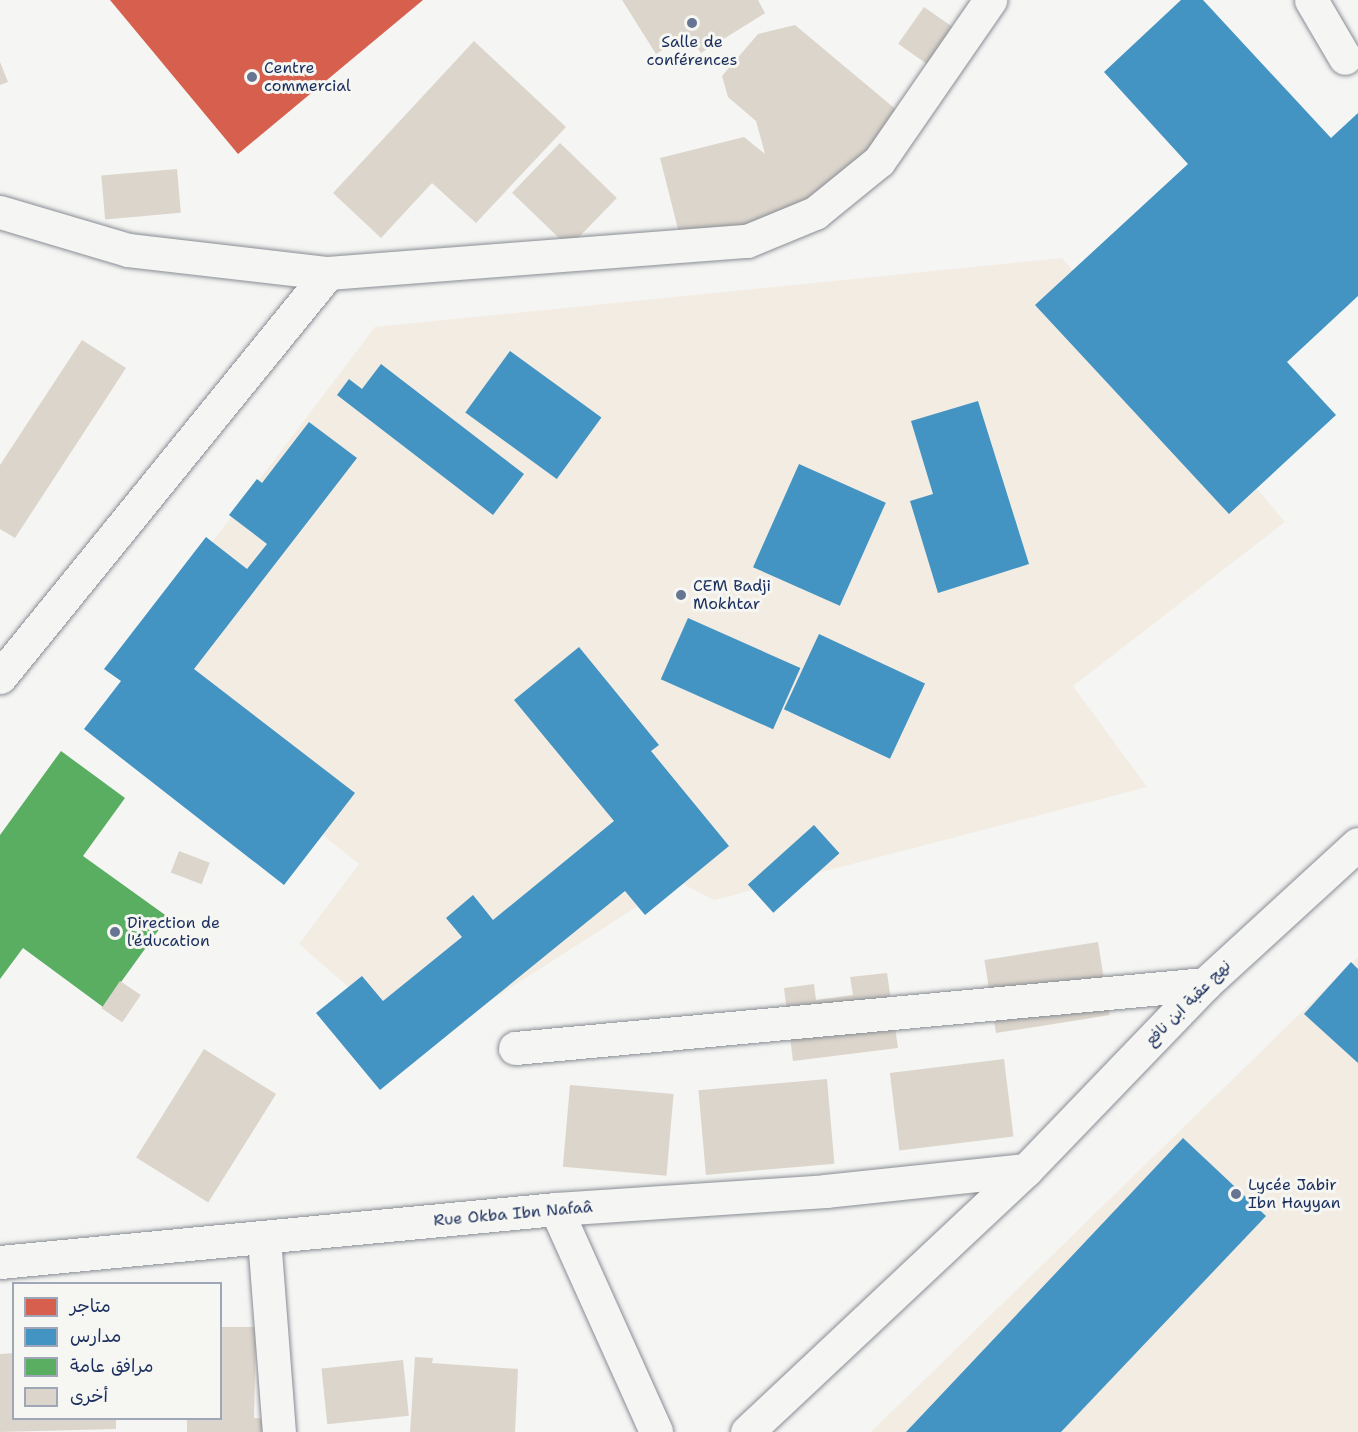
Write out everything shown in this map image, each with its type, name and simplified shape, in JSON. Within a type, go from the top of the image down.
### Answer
[{"type":"street","points":[[0,212],[128,250],[328,273],[657,250],[757,237],[815,213],[879,161],[990,0]]},
{"type":"street","points":[[1311,0],[1345,58]]},
{"type":"street","points":[[0,677],[328,273]]},
{"type":"street","name":"نهج عقبة ابن نافع","points":[[747,1432],[1026,1170],[1205,984],[1358,844]]},
{"type":"street","points":[[515,1048],[1205,984]]},
{"type":"street","name":"Rue Okba Ibn Nafaâ","points":[[0,1262],[556,1209],[825,1191],[1026,1170]]},
{"type":"street","points":[[556,1209],[656,1432]]},
{"type":"street","points":[[264,1238],[279,1432]]},
{"type":"shaded area","name":"CEM Badji Mokhtar","points":[[1062,258],[1285,522],[1073,686],[1147,787],[714,900],[677,881],[418,1047],[299,944],[359,864],[116,669],[375,327]]},
{"type":"shaded area","name":"Lycée Jabir Ibn Hayyan","points":[[1358,957],[1358,1432],[871,1432]]},
{"type":"building: متاجر","name":"Centre commercial","points":[[110,0],[423,0],[238,154]]},
{"type":"building: مدارس","points":[[1181,0],[1203,0],[1331,138],[1358,113],[1358,296],[1287,362],[1336,415],[1229,514],[1035,305],[1188,164],[1104,72]]},
{"type":"building: مدارس","points":[[510,351],[601,417],[557,479],[465,412]]},
{"type":"building: مدارس","points":[[381,364],[524,474],[493,515],[337,395],[349,379],[362,389]]},
{"type":"building: مدارس","points":[[978,401],[1029,564],[938,593],[910,501],[933,494],[911,421]]},
{"type":"building: مدارس","points":[[309,422],[357,458],[194,669],[355,793],[284,885],[84,729],[121,681],[104,669],[206,537],[247,569],[267,544],[229,515],[257,479],[262,483]]},
{"type":"building: مدارس","points":[[799,464],[886,503],[840,606],[753,567]]},
{"type":"building: مدارس","points":[[688,618],[800,668],[773,729],[661,679]]},
{"type":"building: مدارس","points":[[819,634],[925,683],[890,759],[784,709]]},
{"type":"building: مدارس","points":[[579,647],[659,745],[651,751],[729,846],[645,915],[625,891],[380,1090],[316,1013],[362,976],[383,1001],[462,937],[446,918],[473,895],[493,920],[614,821],[514,700]]},
{"type":"building: مدارس","points":[[814,825],[839,853],[773,913],[748,885]]},
{"type":"building: مدارس","points":[[1351,962],[1358,969],[1358,1063],[1304,1014]]},
{"type":"building: مدارس","points":[[1183,1138],[1266,1216],[1061,1432],[906,1432]]},
{"type":"building: مرافق عامة","points":[[61,751],[125,798],[83,856],[168,917],[103,1007],[23,948],[0,979],[0,835]]},
{"type":"building: أخرى","name":"Salle de conférences","points":[[622,0],[758,0],[765,13],[701,53],[688,34],[656,54]]},
{"type":"building: أخرى","points":[[924,7],[958,31],[933,68],[898,44]]},
{"type":"building: أخرى","points":[[795,25],[899,112],[831,194],[784,220],[679,233],[660,158],[744,137],[765,154],[756,121],[728,97],[722,76],[758,34]]},
{"type":"building: أخرى","points":[[474,41],[566,127],[476,223],[432,183],[381,238],[333,193]]},
{"type":"building: أخرى","points":[[0,62],[8,82],[0,85]]},
{"type":"building: أخرى","points":[[560,143],[617,198],[569,248],[512,193]]},
{"type":"building: أخرى","points":[[177,169],[181,213],[105,219],[101,176]]},
{"type":"building: أخرى","points":[[82,340],[126,368],[15,538],[0,529],[0,465]]},
{"type":"building: أخرى","points":[[179,851],[210,863],[202,884],[171,872]]},
{"type":"building: أخرى","points":[[1098,942],[1110,1015],[996,1033],[984,960]]},
{"type":"building: أخرى","points":[[887,973],[898,1048],[793,1061],[784,988],[814,984],[816,1000],[853,995],[850,977]]},
{"type":"building: أخرى","points":[[120,981],[141,995],[122,1022],[102,1008]]},
{"type":"building: أخرى","points":[[204,1049],[276,1094],[208,1203],[136,1158]]},
{"type":"building: أخرى","points":[[1004,1059],[1014,1136],[899,1150],[890,1073]]},
{"type":"building: أخرى","points":[[827,1079],[834,1164],[706,1175],[698,1090]]},
{"type":"building: أخرى","points":[[570,1085],[674,1094],[666,1176],[563,1167]]},
{"type":"building: أخرى","points":[[222,1327],[256,1327],[254,1418],[287,1420],[287,1432],[187,1432],[187,1420],[222,1420]]},
{"type":"building: أخرى","points":[[12,1353],[12,1420],[116,1420],[116,1429],[0,1432],[0,1354]]},
{"type":"building: أخرى","points":[[415,1357],[433,1358],[432,1363],[518,1369],[515,1432],[410,1432]]},
{"type":"building: أخرى","points":[[403,1360],[409,1416],[327,1424],[321,1369]]},
{"type":"place","name":"Salle de conférences","points":[[692,23]]},
{"type":"place","name":"Centre commercial","points":[[252,77]]},
{"type":"place","name":"CEM Badji Mokhtar","points":[[681,595]]},
{"type":"place","name":"Direction de l'éducation","points":[[115,932]]},
{"type":"place","name":"Lycée Jabir Ibn Hayyan","points":[[1236,1194]]}]
